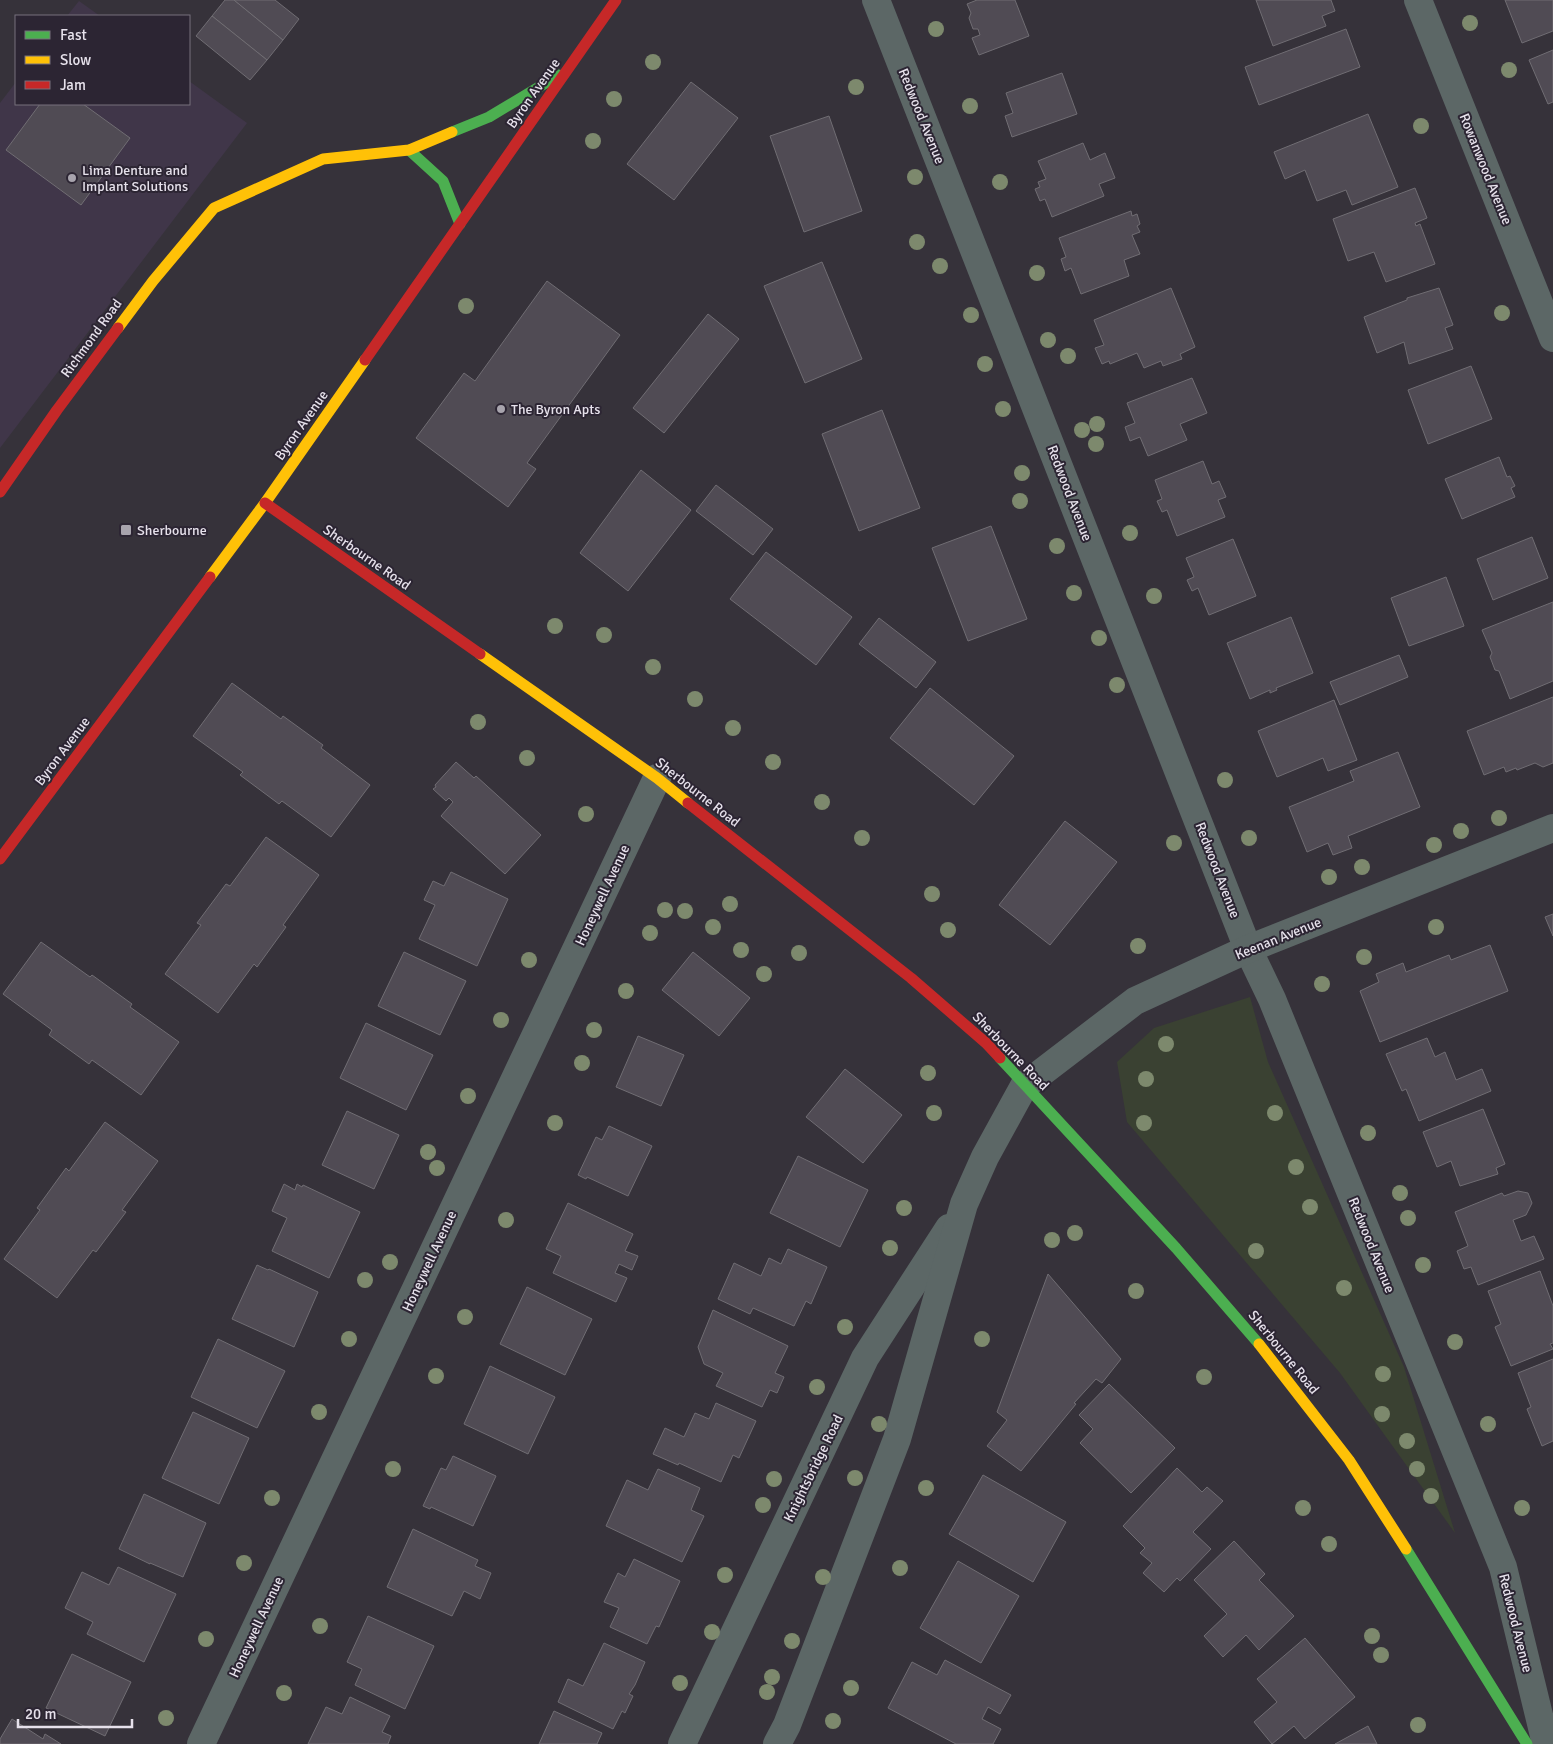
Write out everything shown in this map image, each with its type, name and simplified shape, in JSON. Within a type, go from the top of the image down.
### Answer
[{"type":"street","name":"Byron Avenue","points":[[0,859],[265,503],[616,0]]},
{"type":"street","name":"Redwood Avenue","points":[[876,0],[1248,949],[1265,982],[1503,1567],[1546,1744]]},
{"type":"street","name":"Rowanwood Avenue","points":[[1418,0],[1553,338]]},
{"type":"street","points":[[460,224],[443,180],[409,150],[489,117],[567,70]]},
{"type":"street","name":"Richmond Road","points":[[0,492],[57,410],[153,281],[214,208],[323,158],[409,150]]},
{"type":"street","name":"Sherbourne Road","points":[[265,503],[657,778],[911,978],[986,1043],[1176,1248],[1265,1350],[1348,1460],[1442,1606],[1526,1744]]},
{"type":"street","name":"Honeywell Avenue","points":[[201,1744],[657,778]]},
{"type":"street","name":"Keenan Avenue","points":[[1024,1086],[1135,1001],[1248,949],[1553,828]]},
{"type":"street","name":"Knightsbridge Road","points":[[777,1744],[897,1439],[964,1204],[985,1157],[1024,1086]]},
{"type":"street","name":"Knightsbridge Road","points":[[682,1744],[866,1358],[964,1204]]},
{"type":"shaded area","points":[[79,1],[99,15],[68,15]]},
{"type":"shaded area","points":[[190,82],[247,123],[0,448],[0,103],[15,83],[15,105],[190,105]]},
{"type":"green space","points":[[1250,997],[1268,1062],[1404,1367],[1455,1533],[1340,1373],[1127,1122],[1117,1062],[1154,1028]]},
{"type":"building","points":[[225,0],[234,0],[283,40],[267,60],[212,16]]},
{"type":"building","points":[[234,0],[275,0],[299,19],[283,40]]},
{"type":"building","points":[[977,0],[1015,0],[1029,36],[979,55],[972,38],[980,35],[978,29],[973,29],[969,18],[971,13],[967,4]]},
{"type":"building","points":[[1256,0],[1331,0],[1335,11],[1322,16],[1326,26],[1273,46]]},
{"type":"building","points":[[1505,0],[1553,0],[1553,31],[1522,43]]},
{"type":"building","points":[[212,16],[267,60],[250,80],[196,36]]},
{"type":"building","points":[[1346,29],[1360,67],[1259,105],[1245,67]]},
{"type":"building","points":[[1553,50],[1553,102],[1548,104],[1529,60]]},
{"type":"building","points":[[1062,73],[1077,114],[1012,137],[1005,116],[1013,113],[1006,93]]},
{"type":"building","points":[[691,82],[738,118],[674,200],[627,164]]},
{"type":"building","name":"Lima Denture and Implant Solutions","points":[[39,105],[84,105],[130,138],[81,205],[6,150]]},
{"type":"building","points":[[1368,114],[1398,187],[1352,205],[1346,190],[1317,201],[1305,170],[1285,179],[1274,152]]},
{"type":"building","points":[[829,116],[862,211],[804,232],[770,136]]},
{"type":"building","points":[[1083,143],[1090,160],[1105,153],[1115,178],[1099,184],[1104,196],[1052,217],[1045,199],[1040,201],[1035,189],[1040,187],[1038,182],[1046,179],[1038,161]]},
{"type":"building","points":[[1415,188],[1427,218],[1415,223],[1416,226],[1420,224],[1435,264],[1386,282],[1374,252],[1348,261],[1333,219]]},
{"type":"building","points":[[1131,211],[1132,216],[1137,214],[1140,224],[1137,226],[1140,232],[1132,235],[1140,254],[1124,260],[1129,276],[1081,294],[1071,268],[1065,271],[1061,259],[1066,257],[1059,238]]},
{"type":"building","points":[[822,262],[862,359],[805,383],[764,286]]},
{"type":"building","name":"The Byron Apts","points":[[547,281],[620,335],[527,463],[536,469],[508,507],[416,438],[464,373],[475,381]]},
{"type":"building","points":[[1171,288],[1195,347],[1180,354],[1182,359],[1163,366],[1161,361],[1144,368],[1137,353],[1110,364],[1109,361],[1102,364],[1095,348],[1104,345],[1094,320]]},
{"type":"building","points":[[1439,288],[1453,325],[1445,328],[1453,349],[1409,364],[1404,342],[1377,353],[1364,317],[1407,300],[1407,298]]},
{"type":"building","points":[[708,314],[739,339],[664,433],[633,408]]},
{"type":"building","points":[[1471,366],[1492,419],[1428,444],[1408,390]]},
{"type":"building","points":[[1192,378],[1207,413],[1180,424],[1187,440],[1148,456],[1140,437],[1130,441],[1125,427],[1135,423],[1127,403]]},
{"type":"building","points":[[882,410],[920,508],[859,531],[822,434]]},
{"type":"building","points":[[1499,457],[1507,477],[1510,476],[1515,486],[1511,488],[1515,497],[1462,519],[1445,479]]},
{"type":"building","points":[[1203,461],[1212,484],[1219,481],[1226,497],[1218,500],[1225,517],[1177,536],[1167,510],[1162,512],[1157,501],[1162,499],[1155,480]]},
{"type":"building","points":[[641,470],[691,510],[628,591],[580,553]]},
{"type":"building","points":[[716,485],[773,529],[753,555],[696,511]]},
{"type":"building","points":[[991,526],[1027,619],[968,641],[932,548]]},
{"type":"building","points":[[1532,537],[1548,578],[1493,600],[1477,559]]},
{"type":"building","points":[[1233,539],[1256,596],[1209,615],[1198,588],[1192,591],[1187,580],[1194,577],[1186,558]]},
{"type":"building","points":[[766,552],[852,617],[816,665],[730,599]]},
{"type":"building","points":[[1446,577],[1464,626],[1409,646],[1391,598]]},
{"type":"building","points":[[1553,602],[1553,681],[1510,699],[1499,671],[1495,670],[1490,657],[1492,653],[1482,630]]},
{"type":"building","points":[[1291,617],[1313,673],[1276,688],[1277,690],[1270,693],[1270,690],[1250,699],[1227,643]]},
{"type":"building","points":[[879,618],[936,662],[916,688],[859,644]]},
{"type":"building","points":[[1399,655],[1408,677],[1340,705],[1330,682]]},
{"type":"building","points":[[232,683],[281,719],[283,716],[323,745],[321,748],[370,785],[331,837],[282,801],[279,804],[240,775],[243,772],[193,736]]},
{"type":"building","points":[[930,688],[1014,756],[974,805],[890,738]]},
{"type":"building","points":[[1553,697],[1553,763],[1543,767],[1535,763],[1506,772],[1504,767],[1484,775],[1467,731]]},
{"type":"building","points":[[1334,700],[1357,760],[1328,771],[1323,758],[1277,777],[1258,731]]},
{"type":"building","points":[[1398,752],[1420,807],[1348,836],[1352,848],[1333,855],[1328,843],[1307,852],[1289,807],[1354,781],[1350,771]]},
{"type":"building","points":[[456,762],[474,778],[476,776],[541,835],[505,874],[441,816],[453,802],[449,798],[446,801],[433,789]]},
{"type":"building","points":[[1065,821],[1117,862],[1050,945],[999,905]]},
{"type":"building","points":[[266,837],[319,875],[283,925],[286,927],[257,967],[254,964],[218,1013],[165,974],[201,925],[197,923],[226,884],[230,886]]},
{"type":"building","points":[[451,872],[508,899],[477,966],[419,939],[435,905],[424,900],[433,881],[444,886]]},
{"type":"building","points":[[1553,914],[1553,936],[1545,917]]},
{"type":"building","points":[[41,942],[90,977],[92,975],[132,1004],[130,1007],[179,1042],[141,1095],[92,1060],[89,1064],[49,1035],[52,1030],[3,994]]},
{"type":"building","points":[[1490,945],[1508,991],[1380,1042],[1360,991],[1379,982],[1376,974],[1403,963],[1406,972],[1449,955],[1451,960]]},
{"type":"building","points":[[404,952],[466,981],[440,1035],[378,1006]]},
{"type":"building","points":[[693,952],[750,998],[719,1036],[662,990]]},
{"type":"building","points":[[366,1023],[433,1055],[406,1110],[340,1078]]},
{"type":"building","points":[[638,1036],[684,1055],[661,1106],[616,1087]]},
{"type":"building","points":[[1427,1038],[1435,1057],[1445,1052],[1456,1080],[1482,1069],[1491,1091],[1419,1121],[1406,1089],[1402,1091],[1386,1054]]},
{"type":"building","points":[[845,1069],[902,1115],[863,1163],[806,1117]]},
{"type":"building","points":[[1483,1109],[1505,1164],[1496,1168],[1498,1174],[1460,1186],[1451,1161],[1437,1167],[1423,1132]]},
{"type":"building","points":[[347,1111],[399,1135],[374,1189],[322,1165]]},
{"type":"building","points":[[105,1122],[158,1161],[122,1210],[126,1212],[96,1252],[93,1250],[57,1298],[4,1259],[40,1210],[37,1208],[66,1168],[69,1171]]},
{"type":"building","points":[[609,1126],[652,1146],[628,1196],[587,1177],[586,1179],[578,1175],[596,1137],[602,1140]]},
{"type":"building","points":[[798,1156],[868,1190],[840,1247],[770,1213]]},
{"type":"building","points":[[284,1184],[295,1190],[297,1184],[302,1187],[303,1185],[360,1212],[329,1278],[272,1251],[287,1218],[272,1211]]},
{"type":"building","points":[[1518,1191],[1528,1193],[1532,1203],[1526,1215],[1513,1220],[1521,1241],[1534,1236],[1544,1259],[1478,1285],[1471,1267],[1464,1269],[1457,1251],[1468,1246],[1455,1212],[1502,1193],[1504,1196]]},
{"type":"building","points":[[568,1203],[633,1234],[625,1251],[638,1256],[632,1270],[619,1264],[615,1273],[627,1278],[616,1302],[553,1273],[561,1256],[546,1249]]},
{"type":"building","points":[[788,1249],[827,1267],[811,1304],[806,1301],[794,1326],[753,1308],[750,1314],[718,1299],[734,1263],[761,1276],[769,1258],[781,1264]]},
{"type":"building","points":[[257,1265],[318,1292],[294,1347],[232,1319]]},
{"type":"building","points":[[1540,1271],[1553,1306],[1553,1343],[1550,1344],[1553,1349],[1511,1366],[1495,1327],[1501,1324],[1488,1291]]},
{"type":"building","points":[[1048,1274],[1121,1359],[1102,1383],[1096,1379],[1074,1403],[1076,1404],[1021,1471],[987,1446],[1007,1420],[997,1412]]},
{"type":"building","points":[[527,1287],[592,1319],[565,1375],[500,1344]]},
{"type":"building","points":[[713,1310],[788,1346],[775,1373],[784,1377],[777,1393],[770,1390],[762,1407],[716,1386],[723,1373],[704,1364],[698,1347]]},
{"type":"building","points":[[218,1339],[285,1371],[257,1428],[191,1397]]},
{"type":"building","points":[[1553,1359],[1553,1441],[1542,1446],[1527,1409],[1531,1407],[1518,1373]]},
{"type":"building","points":[[490,1366],[555,1397],[528,1454],[464,1424]]},
{"type":"building","points":[[1109,1384],[1175,1448],[1131,1493],[1080,1443],[1093,1429],[1079,1415]]},
{"type":"building","points":[[716,1403],[756,1421],[739,1458],[733,1455],[721,1482],[679,1463],[678,1465],[653,1454],[665,1428],[684,1437],[695,1413],[709,1419]]},
{"type":"building","points":[[193,1412],[249,1438],[219,1504],[162,1478]]},
{"type":"building","points":[[453,1456],[496,1476],[473,1526],[431,1507],[430,1509],[423,1506],[441,1468],[446,1470]]},
{"type":"building","points":[[1177,1468],[1202,1492],[1207,1487],[1223,1501],[1193,1532],[1211,1549],[1180,1581],[1177,1578],[1164,1592],[1143,1573],[1152,1563],[1140,1553],[1145,1548],[1123,1526]]},
{"type":"building","points":[[658,1469],[700,1488],[691,1510],[704,1516],[682,1562],[606,1526],[627,1480],[648,1490]]},
{"type":"building","points":[[983,1475],[1066,1522],[1033,1582],[949,1534]]},
{"type":"building","points":[[144,1494],[206,1523],[183,1577],[119,1549]]},
{"type":"building","points":[[413,1529],[478,1560],[475,1566],[491,1573],[480,1599],[464,1591],[452,1616],[387,1587]]},
{"type":"building","points":[[1234,1541],[1265,1574],[1259,1580],[1294,1616],[1259,1650],[1246,1635],[1223,1657],[1204,1636],[1227,1614],[1194,1580]]},
{"type":"building","points":[[634,1559],[680,1581],[659,1627],[656,1626],[647,1644],[610,1627],[619,1608],[604,1602],[618,1573],[625,1577]]},
{"type":"building","points":[[958,1561],[1019,1596],[981,1663],[920,1628]]},
{"type":"building","points":[[118,1567],[176,1594],[144,1662],[87,1634],[93,1622],[65,1608],[82,1572],[109,1585]]},
{"type":"building","points":[[368,1616],[434,1646],[405,1709],[355,1685],[362,1669],[347,1662]]},
{"type":"building","points":[[1305,1638],[1355,1697],[1305,1739],[1294,1726],[1272,1744],[1254,1722],[1277,1702],[1257,1679]]},
{"type":"building","points":[[604,1643],[645,1662],[629,1694],[633,1696],[625,1713],[622,1711],[613,1729],[558,1702],[568,1679],[583,1686]]},
{"type":"building","points":[[72,1654],[131,1682],[105,1736],[46,1708]]},
{"type":"building","points":[[945,1660],[1011,1695],[1000,1714],[988,1707],[982,1719],[1001,1729],[993,1744],[956,1744],[888,1708],[912,1662],[937,1675]]},
{"type":"building","points":[[350,1697],[390,1716],[382,1732],[391,1736],[388,1744],[308,1744],[326,1707],[342,1714]]},
{"type":"building","points":[[554,1711],[602,1733],[597,1744],[539,1744]]},
{"type":"building","points":[[12,1719],[43,1739],[45,1734],[61,1744],[0,1744],[0,1739]]},
{"type":"building","points":[[1368,1726],[1377,1744],[1335,1744]]},
{"type":"traffic: fast","points":[[452,132],[489,117],[559,75]]},
{"type":"traffic: fast","points":[[409,150],[443,181],[460,224]]},
{"type":"traffic: fast","points":[[1000,1058],[1176,1248],[1259,1344]]},
{"type":"traffic: fast","points":[[1406,1549],[1527,1744]]},
{"type":"traffic: slow","points":[[118,328],[153,281],[214,208],[323,159],[409,150],[452,132]]},
{"type":"traffic: slow","points":[[210,577],[265,503],[365,360]]},
{"type":"traffic: slow","points":[[480,654],[657,778],[688,803]]},
{"type":"traffic: slow","points":[[1259,1344],[1349,1460],[1406,1549]]},
{"type":"traffic: jam","points":[[365,360],[616,0]]},
{"type":"traffic: jam","points":[[0,492],[57,410],[118,328]]},
{"type":"traffic: jam","points":[[265,503],[480,654]]},
{"type":"traffic: jam","points":[[0,859],[210,577]]},
{"type":"traffic: jam","points":[[688,803],[911,978],[986,1043],[1000,1058]]},
{"type":"place","name":"Lima Denture and Implant Solutions","points":[[72,178]]},
{"type":"place","name":"The Byron Apts","points":[[501,409]]},
{"type":"place","name":"Sherbourne","points":[[126,530]]}]
